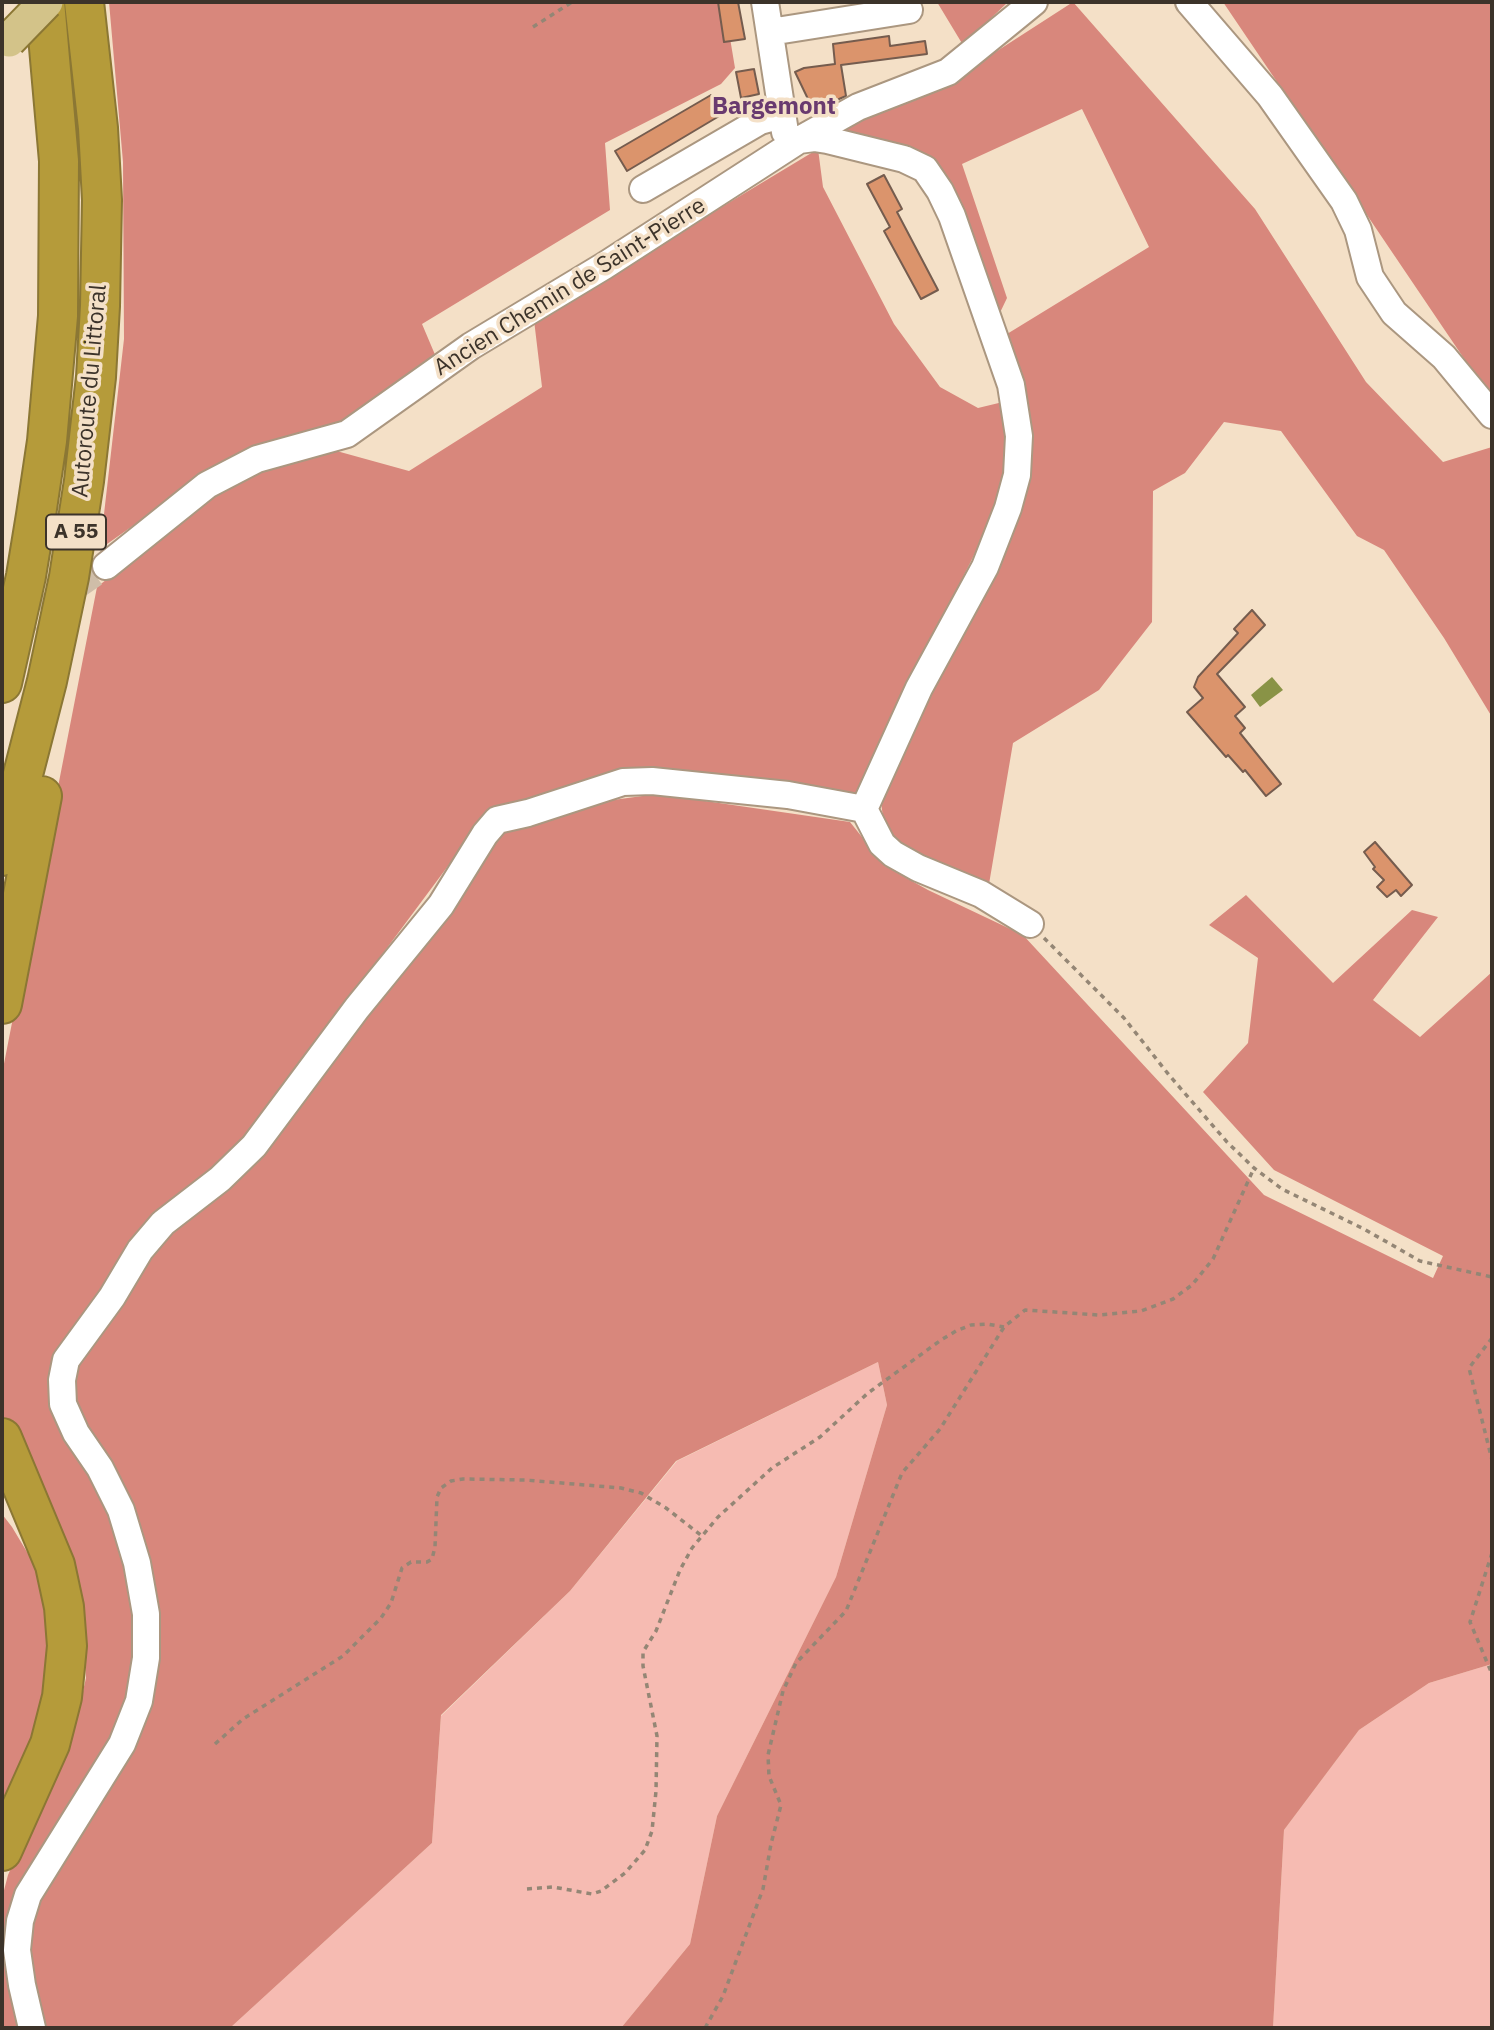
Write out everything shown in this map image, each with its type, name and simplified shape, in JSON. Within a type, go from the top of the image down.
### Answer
[{"type":"highway","name":"Autoroute du Littoral","points":[[2,683],[26,576],[47,441],[54,373],[60,262],[59,161],[45,2]]},
{"type":"highway","name":"Autoroute du Littoral","points":[[2,856],[47,681],[69,577],[96,377],[102,200],[98,128],[84,2]]},
{"type":"highway","points":[[2,1004],[49,754],[84,481]]},
{"type":"highway","points":[[2,654],[26,576]]},
{"type":"highway","points":[[2,1438],[55,1565],[67,1646],[62,1697],[50,1744],[2,1851]]},
{"type":"highway","points":[[2,1496],[23,1522],[50,1576],[63,1636],[65,1662],[62,1697]]},
{"type":"main road","points":[[9,40],[45,2]]},
{"type":"street","points":[[765,2],[782,115],[794,144],[814,138],[904,159],[925,169],[940,191],[952,216],[1012,384],[1019,436],[1017,474],[1009,508],[985,567],[919,688],[864,809]]},
{"type":"street","name":"Ancien Chemin de Saint-Pierre","points":[[106,566],[206,485],[257,459],[347,434],[471,346],[604,266],[794,144],[858,107],[948,72],[1034,2]]},
{"type":"street","points":[[1189,2],[1270,96],[1344,201],[1358,230],[1370,278],[1394,313],[1444,357],[1492,415]]},
{"type":"street","points":[[770,32],[909,10]]},
{"type":"street","points":[[643,189],[760,121],[782,115]]},
{"type":"street","points":[[32,2028],[22,1985],[18,1950],[20,1921],[29,1895],[122,1744],[139,1701],[146,1658],[146,1614],[137,1563],[121,1510],[100,1468],[76,1433],[63,1404],[62,1380],[66,1360],[112,1297],[140,1250],[163,1223],[220,1178],[254,1146],[357,1007],[441,905],[485,834],[497,820],[528,813],[623,782],[652,781],[788,795],[864,809]]},
{"type":"street","points":[[864,809],[882,844],[893,854],[918,868],[981,894],[1030,924]]},
{"type":"path","points":[[533,27],[572,2]]},
{"type":"path","points":[[1030,924],[1124,1018],[1227,1142],[1254,1168],[1282,1189],[1364,1229],[1420,1261],[1492,1277]]},
{"type":"path","points":[[705,2028],[723,1996],[763,1889],[781,1805],[769,1776],[768,1755],[783,1691],[796,1663],[846,1611],[902,1473],[940,1429],[1004,1327],[1025,1310],[1099,1315],[1141,1311],[1173,1299],[1206,1270],[1254,1168]]},
{"type":"path","points":[[527,1889],[553,1887],[592,1894],[601,1891],[625,1873],[645,1850],[652,1831],[657,1736],[643,1666],[643,1652],[660,1623],[680,1570],[718,1517],[772,1468],[820,1437],[868,1393],[941,1340],[971,1325],[1004,1327]]},
{"type":"path","points":[[1492,1338],[1469,1368],[1492,1460]]},
{"type":"path","points":[[215,1744],[243,1719],[343,1656],[381,1618],[391,1603],[402,1568],[411,1562],[427,1562],[432,1559],[437,1497],[441,1488],[451,1481],[525,1480],[621,1488],[641,1493],[666,1508],[702,1536]]},
{"type":"path","points":[[1492,1553],[1470,1622],[1492,1674]]},
{"type":"shaded area","points":[[109,2],[724,2],[735,68],[721,84],[605,143],[610,210],[422,324],[436,357],[342,424],[226,460],[100,549],[124,339],[123,162]]},
{"type":"shaded area","points":[[937,2],[1008,2],[963,45]]},
{"type":"shaded area","points":[[1073,2],[1255,209],[1366,382],[1443,462],[1492,447],[1492,717],[1444,638],[1384,550],[1357,536],[1281,431],[1224,422],[1185,473],[1153,491],[1152,622],[1099,690],[1013,743],[989,884],[905,853],[884,826],[880,793],[1016,527],[1029,435],[1007,334],[1149,247],[1082,109],[962,164],[1007,298],[996,321],[905,150],[844,129],[980,62]]},
{"type":"shaded area","points":[[1223,2],[1492,2],[1492,400]]},
{"type":"shaded area","points":[[818,149],[823,187],[894,324],[940,387],[978,408],[1007,401],[1004,472],[986,531],[855,794],[617,770],[542,797],[498,805],[474,831],[236,1151],[140,1236],[52,1382],[102,1486],[125,1546],[137,1620],[133,1691],[116,1737],[21,1896],[25,2028],[2,2028],[2,1898],[8,1875],[75,1727],[86,1678],[82,1627],[67,1554],[2,1415],[2,1074],[97,587],[212,497],[261,470],[333,450],[409,471],[542,387],[534,320]]},
{"type":"shaded area","points":[[1272,677],[1283,690],[1260,707],[1251,695]]},
{"type":"shaded area","points":[[657,794],[850,822],[885,866],[928,890],[1023,935],[1264,1195],[1433,1278],[1443,1256],[1274,1170],[1203,1092],[1248,1043],[1258,958],[1209,925],[1246,895],[1333,983],[1412,910],[1438,917],[1373,1000],[1420,1037],[1492,972],[1492,1664],[1429,1683],[1359,1730],[1284,1830],[1273,2028],[621,2028],[690,1944],[717,1816],[836,1577],[887,1405],[878,1362],[676,1461],[570,1591],[441,1715],[432,1843],[230,2028],[42,2028],[27,1968],[26,1926],[40,1889],[145,1722],[157,1671],[155,1583],[126,1494],[83,1422],[69,1369],[150,1247],[182,1220],[493,840],[519,823],[569,806]]},
{"type":"shaded area","points":[[878,1362],[887,1405],[836,1577],[717,1816],[690,1944],[621,2028],[230,2028],[432,1843],[441,1716],[570,1591],[677,1461]]},
{"type":"shaded area","points":[[2,1514],[36,1567],[50,1615],[46,1715],[2,1824]]},
{"type":"shaded area","points":[[1492,1664],[1492,2028],[1273,2028],[1284,1830],[1359,1730],[1429,1683]]},
{"type":"building","points":[[718,2],[738,2],[745,39],[724,42]]},
{"type":"building","points":[[889,36],[890,46],[925,41],[927,54],[841,65],[846,96],[826,101],[828,106],[807,116],[801,102],[808,99],[795,72],[804,68],[835,64],[833,44]]},
{"type":"building","points":[[754,69],[759,94],[741,98],[736,72]]},
{"type":"building","points":[[711,95],[716,95],[726,112],[627,171],[615,151]]},
{"type":"building","points":[[884,175],[902,209],[897,212],[938,290],[921,299],[884,231],[890,227],[867,184]]},
{"type":"building","points":[[1252,610],[1265,625],[1217,674],[1245,707],[1235,716],[1245,728],[1240,733],[1281,784],[1266,796],[1245,770],[1243,772],[1228,755],[1226,757],[1187,712],[1203,698],[1194,687],[1198,677],[1238,633],[1234,629]]},
{"type":"building","points":[[1375,842],[1412,885],[1401,896],[1396,890],[1387,897],[1377,887],[1384,880],[1373,869],[1375,867],[1364,852]]},
{"type":"tunnel","points":[[9,633],[106,566]]},
{"type":"district","name":"Bargemont","points":[[774,107]]}]
